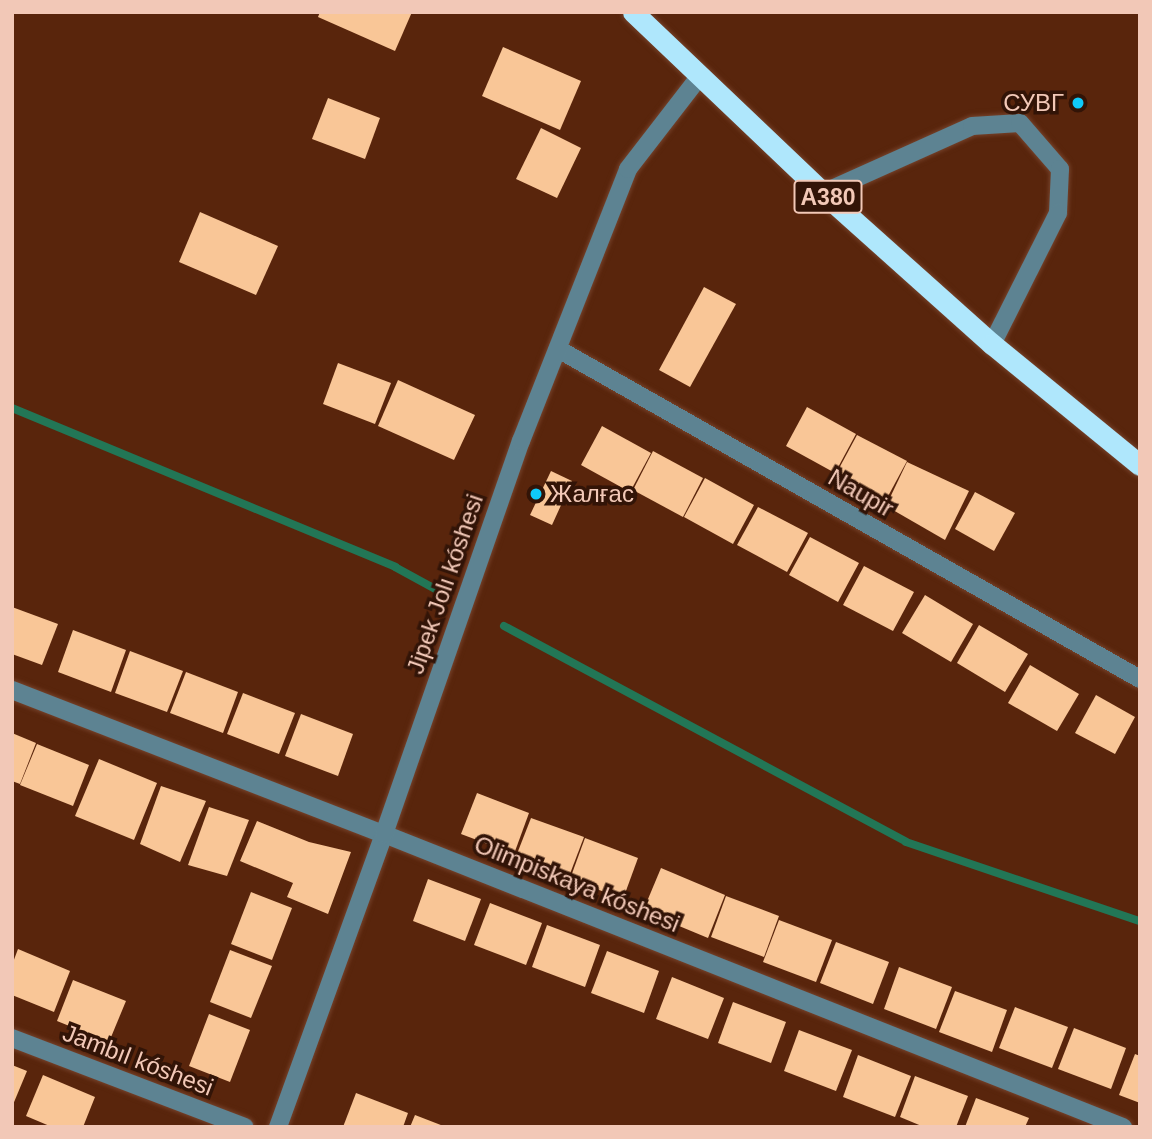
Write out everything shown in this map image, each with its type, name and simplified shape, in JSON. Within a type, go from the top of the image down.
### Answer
[{"type":"highway","name":"A380","points":[[633,12],[823,192],[992,344],[1140,465]]},
{"type":"street","name":"Jipek Jolı kóshesi","points":[[278,1127],[384,834],[521,440],[628,169],[699,77]]},
{"type":"street","points":[[823,192],[972,126],[1020,124],[1060,169],[1058,214],[992,344]]},
{"type":"street","name":"Naupir","points":[[558,349],[1140,679]]},
{"type":"street","name":"Olimpiskaya kóshesi","points":[[12,691],[384,834],[1123,1127]]},
{"type":"street","name":"Jambıl kóshesi","points":[[12,1038],[245,1127]]},
{"type":"building","points":[[320,12],[412,12],[395,51],[318,17]]},
{"type":"building","points":[[503,47],[581,81],[560,130],[482,96]]},
{"type":"building","points":[[328,98],[380,118],[365,159],[312,139]]},
{"type":"building","points":[[541,128],[581,148],[557,198],[516,179]]},
{"type":"building","points":[[200,212],[278,246],[256,295],[179,262]]},
{"type":"building","points":[[704,287],[736,304],[690,387],[659,370]]},
{"type":"building","points":[[338,363],[391,383],[375,424],[323,404]]},
{"type":"building","points":[[398,380],[475,415],[454,460],[378,426]]},
{"type":"building","points":[[807,407],[856,434],[835,473],[786,446]]},
{"type":"building","points":[[602,426],[651,453],[630,492],[581,465]]},
{"type":"building","points":[[857,435],[907,461],[886,500],[836,474]]},
{"type":"building","points":[[653,451],[703,478],[683,517],[633,490]]},
{"type":"building","points":[[907,462],[969,491],[945,540],[886,506]]},
{"type":"building","points":[[551,471],[572,481],[552,525],[530,515]]},
{"type":"building","points":[[705,478],[754,505],[733,544],[684,517]]},
{"type":"building","points":[[975,492],[1015,513],[994,551],[955,529]]},
{"type":"building","points":[[758,507],[808,533],[787,572],[737,545]]},
{"type":"building","points":[[810,537],[859,563],[838,602],[789,575]]},
{"type":"building","points":[[864,566],[914,592],[893,631],[843,605]]},
{"type":"building","points":[[925,595],[973,624],[951,662],[902,633]]},
{"type":"building","points":[[12,607],[58,624],[42,665],[12,654]]},
{"type":"building","points":[[979,625],[1028,654],[1005,692],[957,663]]},
{"type":"building","points":[[73,630],[126,650],[111,692],[58,672]]},
{"type":"building","points":[[130,651],[183,671],[167,712],[115,693]]},
{"type":"building","points":[[1030,665],[1079,694],[1057,731],[1008,703]]},
{"type":"building","points":[[186,672],[238,692],[223,733],[170,713]]},
{"type":"building","points":[[243,693],[295,713],[279,754],[227,734]]},
{"type":"building","points":[[1096,695],[1135,717],[1115,754],[1075,733]]},
{"type":"building","points":[[301,714],[353,734],[338,776],[285,756]]},
{"type":"building","points":[[12,733],[36,743],[20,784],[12,781]]},
{"type":"building","points":[[37,744],[89,765],[73,806],[20,785]]},
{"type":"building","points":[[99,759],[157,783],[134,840],[75,816]]},
{"type":"building","points":[[161,786],[206,801],[180,862],[140,844]]},
{"type":"building","points":[[477,793],[529,813],[514,854],[461,834]]},
{"type":"building","points":[[209,807],[249,820],[227,876],[188,865]]},
{"type":"building","points":[[531,818],[584,837],[568,879],[515,859]]},
{"type":"building","points":[[257,821],[309,842],[351,852],[328,914],[287,897],[293,883],[240,861]]},
{"type":"building","points":[[585,838],[638,858],[623,899],[570,879]]},
{"type":"building","points":[[661,868],[725,895],[708,938],[643,911]]},
{"type":"building","points":[[428,879],[481,899],[465,941],[413,921]]},
{"type":"building","points":[[251,892],[292,908],[272,960],[231,944]]},
{"type":"building","points":[[726,896],[779,916],[764,957],[711,937]]},
{"type":"building","points":[[490,903],[542,923],[526,965],[474,945]]},
{"type":"building","points":[[779,920],[832,940],[816,982],[763,962]]},
{"type":"building","points":[[547,925],[600,945],[585,987],[532,967]]},
{"type":"building","points":[[836,942],[889,962],[873,1004],[820,983]]},
{"type":"building","points":[[18,949],[70,971],[54,1012],[12,995],[12,965]]},
{"type":"building","points":[[230,950],[272,966],[251,1018],[210,1002]]},
{"type":"building","points":[[607,951],[659,971],[644,1013],[591,993]]},
{"type":"building","points":[[899,967],[952,987],[936,1029],[884,1009]]},
{"type":"building","points":[[672,977],[724,998],[708,1039],[656,1019]]},
{"type":"building","points":[[73,980],[126,1001],[109,1042],[57,1021]]},
{"type":"building","points":[[955,991],[1007,1010],[992,1052],[939,1032]]},
{"type":"building","points":[[733,1002],[786,1022],[771,1063],[718,1043]]},
{"type":"building","points":[[1015,1007],[1068,1027],[1052,1068],[999,1048]]},
{"type":"building","points":[[209,1014],[250,1030],[230,1082],[189,1066]]},
{"type":"building","points":[[1074,1028],[1126,1048],[1111,1089],[1058,1069]]},
{"type":"building","points":[[799,1030],[852,1050],[836,1091],[784,1071]]},
{"type":"building","points":[[1135,1054],[1140,1056],[1140,1103],[1119,1095]]},
{"type":"building","points":[[858,1055],[911,1076],[895,1117],[843,1097]]},
{"type":"building","points":[[12,1065],[27,1071],[12,1107]]},
{"type":"building","points":[[43,1075],[95,1097],[83,1127],[52,1127],[26,1116]]},
{"type":"building","points":[[915,1076],[968,1096],[956,1127],[924,1127],[900,1117]]},
{"type":"building","points":[[356,1093],[408,1113],[403,1127],[343,1127]]},
{"type":"building","points":[[976,1098],[1029,1118],[1025,1127],[965,1127]]},
{"type":"building","points":[[415,1115],[446,1127],[410,1127]]},
{"type":"waterway","points":[[12,408],[395,567],[439,591]]},
{"type":"waterway","points":[[504,626],[906,842],[1140,921]]},
{"type":"place","name":"СУВГ","points":[[1078,103]]},
{"type":"place","name":"Жалғас","points":[[536,494]]}]
